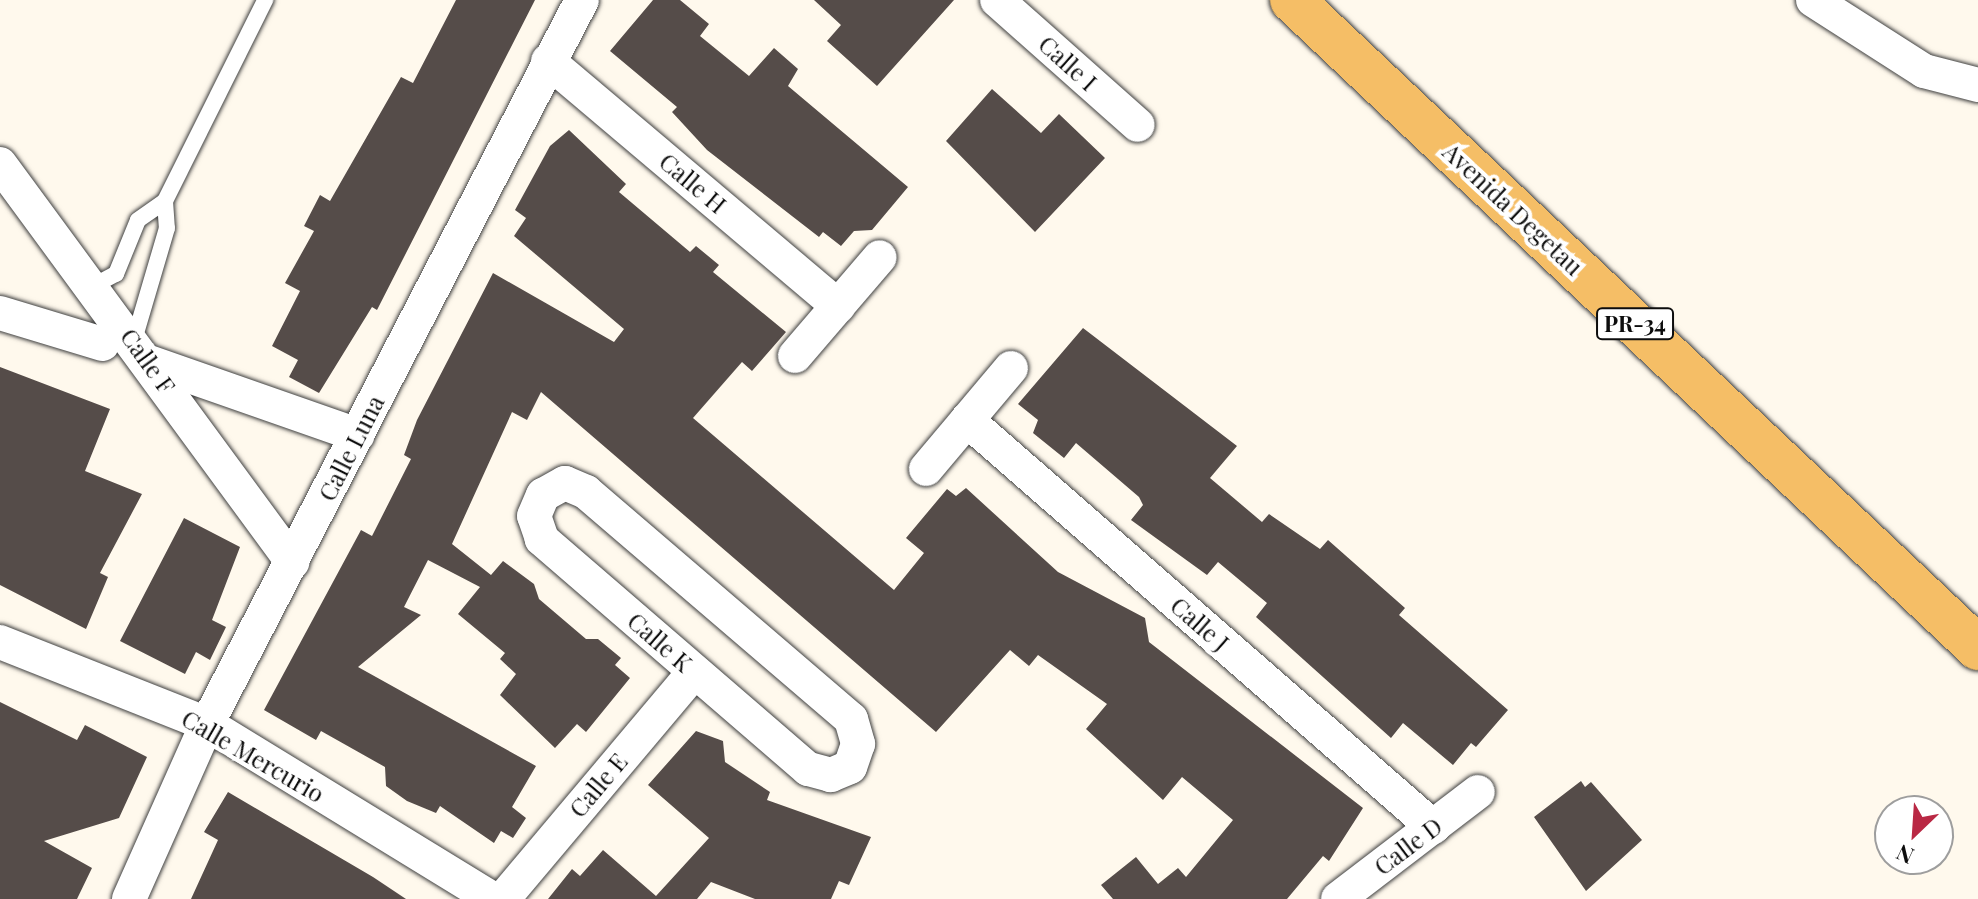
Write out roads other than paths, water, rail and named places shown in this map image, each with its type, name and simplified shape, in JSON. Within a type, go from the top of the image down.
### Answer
[{"type":"main road","name":"Avenida Degetau","points":[[1292,0],[1978,648]]},
{"type":"street","name":"Calle Luna","points":[[129,899],[207,724],[582,0]]},
{"type":"street","name":"Calle I","points":[[997,0],[1138,125]]},
{"type":"street","points":[[1813,0],[1857,14],[1924,71],[1978,85]]},
{"type":"street","name":"Calle H","points":[[548,61],[838,306]]},
{"type":"street","name":"Calle F","points":[[0,164],[93,286],[128,349],[292,562]]},
{"type":"street","points":[[795,356],[880,257]]},
{"type":"street","points":[[0,313],[128,349],[358,435]]},
{"type":"street","points":[[926,469],[1011,368]]},
{"type":"street","name":"Calle J","points":[[967,420],[1433,827]]},
{"type":"street","name":"Calle K","points":[[565,483],[586,492],[851,719],[858,744],[850,767],[831,775],[808,769],[694,672],[542,539],[534,516],[543,495],[565,483]]},
{"type":"street","name":"Calle Mercurio","points":[[0,642],[207,724],[493,899]]},
{"type":"street","name":"Calle E","points":[[503,899],[694,672]]},
{"type":"street","name":"Calle D","points":[[1338,899],[1478,792]]},
{"type":"lane","points":[[93,286],[116,274],[138,220],[165,201],[265,0]]},
{"type":"lane","points":[[128,349],[167,228],[165,201]]}]
